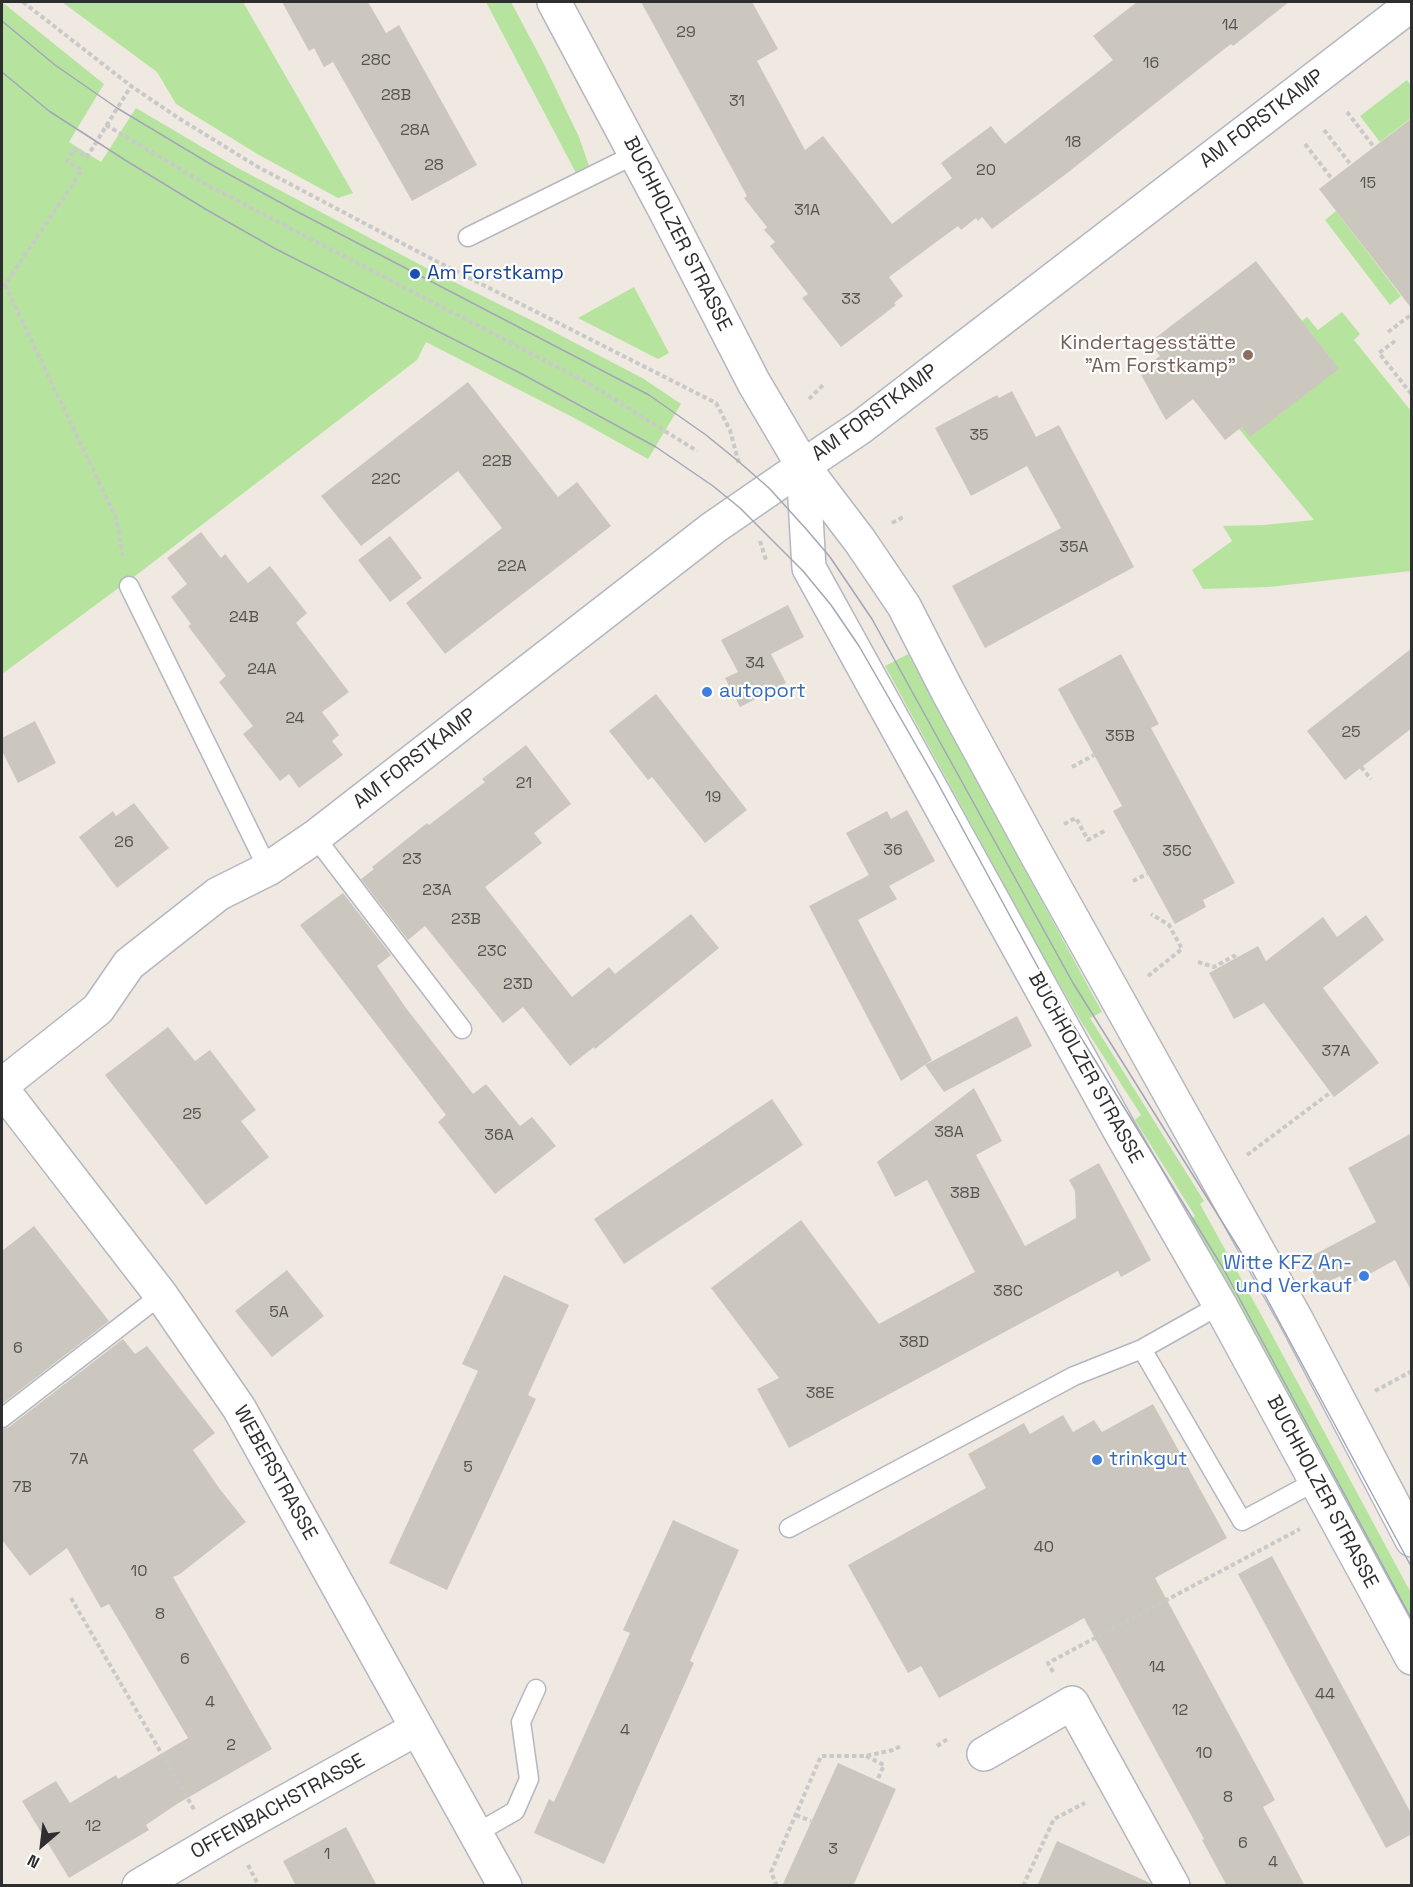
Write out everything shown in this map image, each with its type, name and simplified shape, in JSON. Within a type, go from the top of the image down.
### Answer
[{"type":"street","name":"BUCHHOLZER STRASSE","points":[[554,2],[636,154],[754,383],[803,466],[860,541],[904,606],[1034,850],[1296,1319],[1412,1540]]},
{"type":"street","name":"AM FORSTKAMP","points":[[2,1087],[98,1009],[129,964],[218,894],[268,869],[315,837],[713,528],[861,427],[1412,4]]},
{"type":"street","name":"BUCHHOLZER STRASSE","points":[[803,466],[809,568],[1109,1111],[1220,1305],[1412,1658]]},
{"type":"street","name":"WEBERSTRASSE","points":[[2,1087],[161,1294],[239,1408],[505,1886]]},
{"type":"street","points":[[984,1754],[1072,1703],[1173,1886]]},
{"type":"street","name":"OFFENBACHSTRASSE","points":[[140,1886],[213,1842],[416,1729]]},
{"type":"lane","points":[[468,237],[636,154]]},
{"type":"lane","points":[[129,586],[268,869]]},
{"type":"lane","points":[[315,837],[462,1029]]},
{"type":"lane","points":[[2,1418],[161,1294]]},
{"type":"lane","points":[[789,1528],[1074,1376],[1143,1349],[1220,1305]]},
{"type":"lane","points":[[1143,1349],[1242,1521],[1316,1481]]},
{"type":"lane","points":[[475,1834],[515,1811],[529,1779],[521,1722],[536,1689]]},
{"type":"path","points":[[23,2],[131,86],[258,167],[438,263],[716,404]]},
{"type":"path","points":[[129,586],[116,518],[3,285],[82,170],[67,161],[74,149],[87,157],[131,86]]},
{"type":"path","points":[[1347,112],[1374,147]]},
{"type":"path","points":[[106,125],[209,186],[588,383],[697,451]]},
{"type":"path","points":[[1324,130],[1351,165]]},
{"type":"path","points":[[1305,144],[1332,179]]},
{"type":"path","points":[[1388,332],[1412,314]]},
{"type":"path","points":[[1395,341],[1379,352],[1412,395]]},
{"type":"path","points":[[1072,767],[1094,755]]},
{"type":"path","points":[[1361,767],[1371,779]]},
{"type":"path","points":[[1076,818],[1088,840],[1106,830]]},
{"type":"path","points":[[1133,881],[1147,874]]},
{"type":"path","points":[[1140,983],[1182,949],[1169,925],[1151,914]]},
{"type":"path","points":[[1198,962],[1214,967],[1234,956],[1235,958]]},
{"type":"path","points":[[1252,1153],[1331,1092]]},
{"type":"path","points":[[1372,1393],[1412,1371]]},
{"type":"path","points":[[1071,1650],[1300,1529]]},
{"type":"path","points":[[71,1598],[213,1842]]},
{"type":"path","points":[[777,1886],[771,1872],[821,1756],[866,1756],[901,1746]]},
{"type":"path","points":[[866,1756],[884,1765],[877,1781]]},
{"type":"path","points":[[1023,1886],[1054,1819],[1090,1800]]},
{"type":"path","points":[[796,1815],[811,1821]]},
{"type":"green space","points":[[2,2],[104,84],[69,142],[101,162],[136,108],[236,167],[432,271],[644,379],[681,404],[648,459],[580,421],[426,342],[417,360],[143,570],[2,674]]},
{"type":"green space","points":[[62,2],[243,2],[353,193],[338,198],[259,155],[176,104],[157,72]]},
{"type":"green space","points":[[486,2],[511,2],[579,137],[589,166],[576,173]]},
{"type":"green space","points":[[1407,80],[1411,86],[1411,118],[1380,142],[1360,116]]},
{"type":"green space","points":[[1336,211],[1401,296],[1390,305],[1325,220]]},
{"type":"green space","points":[[634,287],[669,353],[658,359],[578,318]]},
{"type":"green space","points":[[1342,312],[1360,334],[1354,340],[1411,411],[1411,571],[1269,587],[1203,589],[1192,570],[1232,541],[1223,526],[1314,520],[1239,429],[1331,359],[1302,321],[1307,317],[1318,330]]},
{"type":"green space","points":[[908,654],[1102,1012],[1090,1018],[1204,1201],[1200,1204],[1411,1593],[1411,1642],[1189,1220],[1195,1216],[1135,1120],[1141,1115],[1082,1023],[1037,945],[885,666]]},
{"type":"building","points":[[282,2],[368,2],[386,33],[399,25],[477,165],[412,201],[333,62],[324,67],[314,48],[309,51]]},
{"type":"building","points":[[641,2],[752,2],[778,49],[757,61],[805,150],[823,136],[892,224],[952,178],[941,163],[991,126],[1005,144],[1113,60],[1093,36],[1137,2],[1289,2],[1233,46],[1231,44],[1223,50],[1066,174],[992,229],[982,217],[978,221],[976,218],[961,230],[958,226],[889,277],[903,296],[894,303],[896,305],[841,347],[802,298],[808,294],[770,246],[775,242],[764,230],[767,227],[744,198],[747,196]]},
{"type":"building","points":[[1412,118],[1412,309],[1319,189]]},
{"type":"building","points":[[1256,261],[1339,369],[1250,437],[1242,427],[1225,440],[1193,399],[1166,420],[1139,371],[1160,356],[1150,342]]},
{"type":"building","points":[[468,382],[558,497],[577,482],[611,526],[445,654],[406,603],[502,528],[458,471],[361,546],[321,496]]},
{"type":"building","points":[[1012,391],[1036,437],[1059,425],[1134,567],[985,648],[952,586],[1061,528],[1027,466],[971,496],[935,428],[997,395],[999,398]]},
{"type":"building","points":[[201,532],[221,558],[225,554],[248,583],[270,566],[307,613],[296,623],[349,692],[322,712],[339,735],[332,741],[343,755],[299,788],[289,774],[280,781],[243,734],[253,726],[219,682],[226,676],[188,626],[191,624],[171,597],[187,584],[167,558]]},
{"type":"building","points":[[390,536],[422,578],[390,602],[358,560]]},
{"type":"building","points":[[788,605],[804,637],[771,654],[786,683],[740,707],[725,678],[738,672],[721,640]]},
{"type":"building","points":[[1412,648],[1412,728],[1345,780],[1307,731]]},
{"type":"building","points":[[1121,654],[1159,724],[1151,728],[1235,883],[1203,900],[1206,907],[1175,924],[1113,811],[1122,806],[1058,689]]},
{"type":"building","points":[[656,694],[747,810],[705,843],[652,777],[648,780],[609,731]]},
{"type":"building","points":[[35,721],[56,763],[18,783],[2,751],[2,738]]},
{"type":"building","points":[[526,745],[571,804],[534,833],[542,843],[485,887],[572,997],[609,967],[615,974],[691,914],[719,948],[595,1049],[594,1047],[570,1066],[523,1007],[503,1023],[425,926],[408,940],[361,879],[374,869],[372,867],[427,823],[429,825],[485,782],[482,779]]},
{"type":"building","points":[[134,803],[169,848],[117,888],[79,837],[113,811],[116,816]]},
{"type":"building","points":[[907,810],[935,861],[889,886],[897,899],[858,920],[932,1060],[901,1081],[809,906],[869,875],[846,833],[887,811],[891,819]]},
{"type":"building","points":[[343,893],[391,955],[377,966],[406,1008],[473,1094],[486,1084],[520,1126],[532,1117],[556,1146],[495,1194],[438,1122],[446,1115],[300,925]]},
{"type":"building","points":[[1366,915],[1384,940],[1323,988],[1379,1063],[1334,1097],[1264,1003],[1234,1019],[1209,973],[1258,946],[1266,961],[1323,917],[1337,937]]},
{"type":"building","points":[[1017,1016],[1032,1046],[944,1092],[925,1065]]},
{"type":"building","points":[[168,1027],[195,1061],[210,1050],[256,1110],[241,1121],[269,1157],[206,1205],[105,1075]]},
{"type":"building","points":[[974,1088],[1002,1141],[976,1155],[1025,1246],[1076,1218],[1075,1191],[1069,1180],[1099,1163],[1151,1260],[1121,1277],[1118,1271],[789,1448],[757,1389],[779,1378],[711,1288],[801,1220],[879,1324],[975,1272],[927,1180],[895,1197],[877,1162]]},
{"type":"building","points":[[772,1099],[803,1145],[624,1264],[594,1219]]},
{"type":"building","points":[[1412,1133],[1412,1292],[1395,1260],[1346,1287],[1340,1276],[1320,1286],[1306,1259],[1376,1222],[1348,1168]]},
{"type":"building","points":[[34,1226],[109,1321],[2,1404],[2,1251]]},
{"type":"building","points":[[287,1270],[324,1316],[272,1357],[235,1311]]},
{"type":"building","points":[[504,1275],[569,1305],[528,1395],[536,1399],[447,1590],[389,1563],[478,1371],[462,1364]]},
{"type":"building","points":[[123,1339],[135,1354],[147,1346],[215,1433],[193,1450],[246,1522],[180,1574],[173,1577],[272,1749],[177,1804],[146,1825],[149,1830],[69,1878],[22,1801],[56,1781],[70,1803],[116,1775],[118,1779],[188,1738],[109,1604],[101,1608],[67,1548],[30,1576],[2,1540],[2,1429],[9,1427]]},
{"type":"building","points":[[1153,1404],[1227,1538],[1155,1578],[1275,1800],[1263,1807],[1305,1886],[1227,1886],[1202,1840],[1204,1839],[1084,1618],[939,1698],[921,1666],[908,1673],[848,1565],[986,1488],[968,1454],[1024,1423],[1030,1434],[1063,1415],[1073,1432],[1094,1420],[1102,1432]]},
{"type":"building","points":[[673,1520],[739,1550],[690,1661],[694,1663],[604,1864],[534,1833],[549,1799],[554,1802],[630,1633],[623,1630]]},
{"type":"building","points":[[1272,1556],[1412,1815],[1412,1834],[1386,1848],[1238,1574]]},
{"type":"building","points":[[838,1763],[896,1789],[853,1886],[782,1886]]},
{"type":"building","points":[[346,1827],[377,1886],[296,1886],[283,1861]]},
{"type":"building","points":[[1057,1841],[1150,1883],[1151,1886],[1037,1886]]},
{"type":"tram line","points":[[2,21],[55,65],[117,108],[212,165],[649,395],[706,435],[769,488],[830,557],[872,619],[1073,983],[1246,1260],[1412,1568]]},
{"type":"tram line","points":[[2,72],[49,111],[207,210],[274,248],[522,374],[656,447],[713,486],[740,508],[803,571],[831,605],[859,646],[935,778],[1040,971],[1223,1268],[1412,1620]]},
{"type":"place","name":"Am Forstkamp","points":[[415,274]]},
{"type":"place","name":"Kindertagesstätte \"Am Forstkamp\"","points":[[1248,355]]},
{"type":"place","name":"autoport","points":[[707,692]]},
{"type":"place","name":"Witte KFZ An- und Verkauf","points":[[1364,1276]]},
{"type":"place","name":"trinkgut","points":[[1097,1460]]}]
